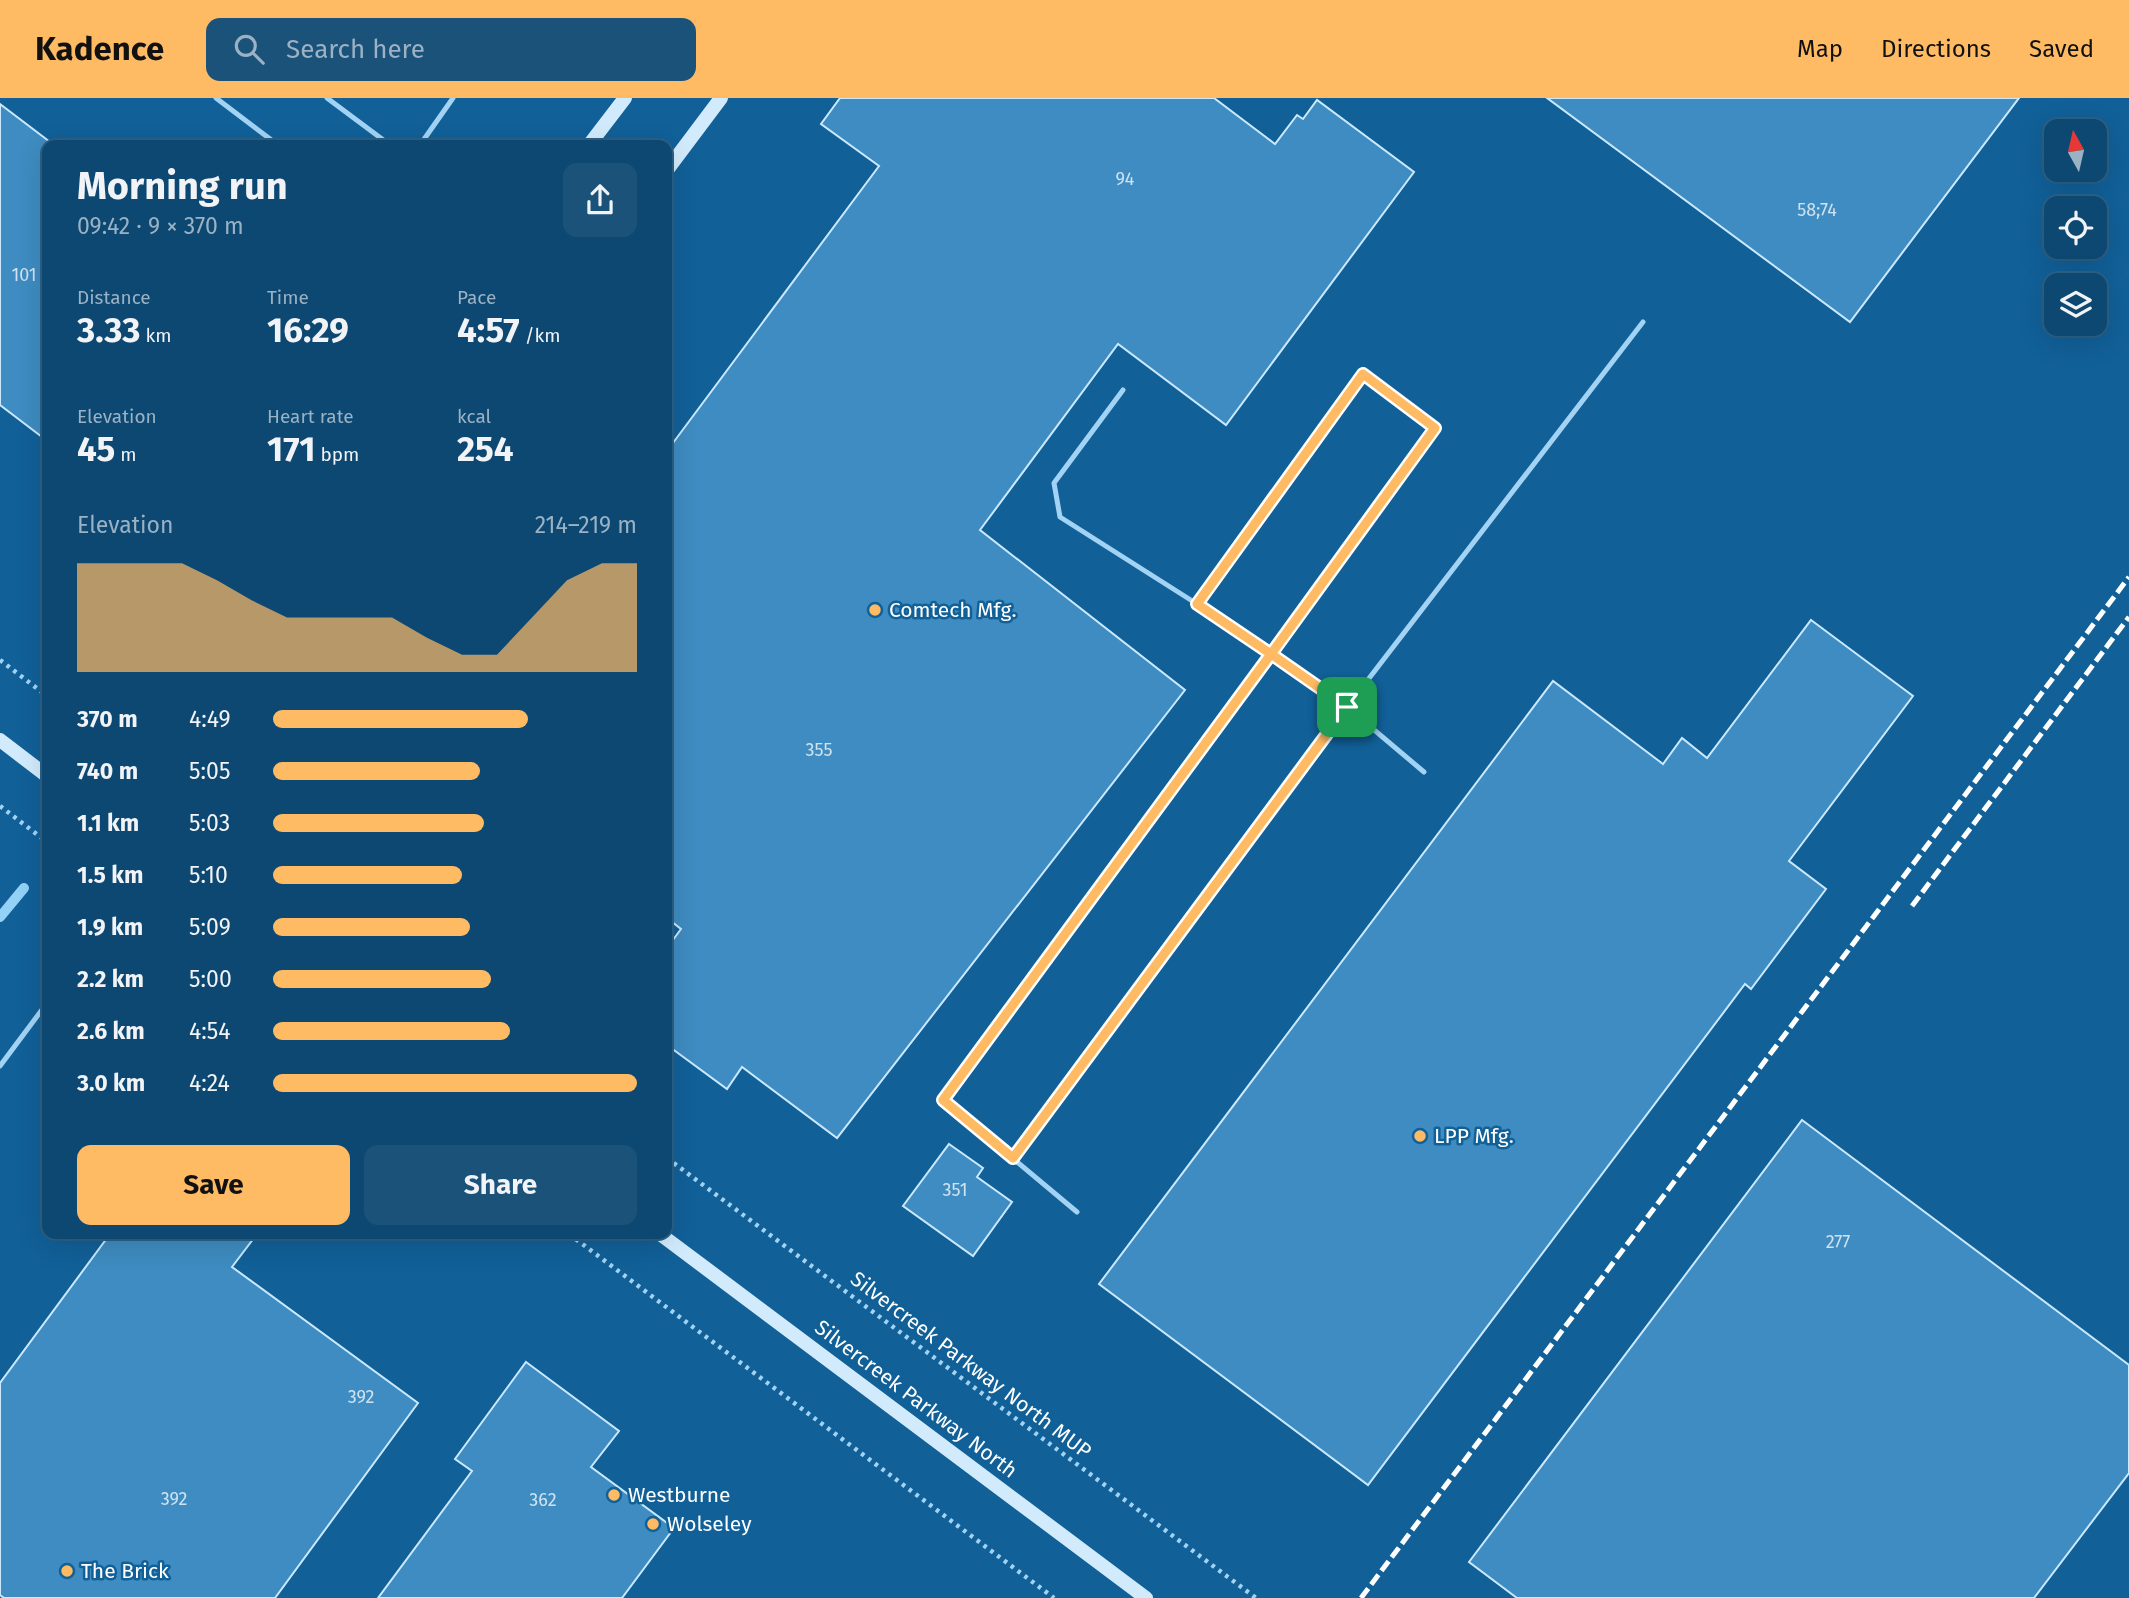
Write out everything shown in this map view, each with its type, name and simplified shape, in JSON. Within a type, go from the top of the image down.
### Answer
[{"type":"main road","points":[[593,140],[625,98]]},
{"type":"main road","points":[[672,163],[721,98]]},
{"type":"main road","points":[[0,741],[42,772]]},
{"type":"main road","name":"Silvercreek Parkway North","points":[[667,1239],[1146,1598]]},
{"type":"lane","points":[[216,98],[271,140]]},
{"type":"lane","points":[[327,98],[383,140]]},
{"type":"lane","points":[[424,140],[453,98]]},
{"type":"lane","points":[[1013,1158],[1347,707],[1643,322]]},
{"type":"lane","points":[[1077,1212],[943,1100],[1435,428],[1363,374],[1197,604]]},
{"type":"lane","points":[[1123,390],[1054,483],[1060,517],[1197,604],[1347,707],[1424,772]]},
{"type":"lane","points":[[0,1066],[42,1010]]},
{"type":"path","points":[[0,660],[42,692]]},
{"type":"path","points":[[0,806],[42,838]]},
{"type":"path","name":"Silvercreek Parkway North MUP","points":[[672,1162],[1256,1598]]},
{"type":"path","points":[[576,1239],[1054,1598]]},
{"type":"building","name":"Comtech Mfg.","points":[[840,98],[1214,98],[1275,144],[1297,115],[1303,119],[1317,100],[1414,172],[1226,425],[1118,344],[980,530],[1185,690],[837,1138],[742,1067],[727,1089],[672,1049],[672,941],[681,929],[672,922],[672,444],[879,166],[821,124]]},
{"type":"building","points":[[1547,98],[2019,98],[1850,322]]},
{"type":"building","points":[[0,104],[47,140],[42,140],[42,437],[0,405]]},
{"type":"building","name":"LPP Mfg.","points":[[1811,620],[1913,696],[1789,861],[1826,889],[1751,989],[1745,984],[1368,1485],[1099,1284],[1553,681],[1663,764],[1682,738],[1707,758]]},
{"type":"building","points":[[1802,1120],[2129,1365],[2129,1473],[2034,1598],[1517,1598],[1469,1562]]},
{"type":"building","points":[[949,1144],[983,1168],[977,1177],[1012,1202],[973,1256],[903,1206]]},
{"type":"building","points":[[106,1239],[253,1239],[232,1267],[418,1403],[275,1598],[4,1598],[0,1595],[0,1383]]},
{"type":"building","points":[[526,1362],[619,1431],[591,1467],[674,1528],[622,1598],[378,1598],[472,1471],[455,1459]]},
{"type":"waterway","points":[[0,917],[24,888]]},
{"type":"railway","points":[[1361,1598],[2129,577]]},
{"type":"railway","points":[[1912,906],[2129,617]]},
{"type":"place","name":"Comtech Mfg.","points":[[875,610]]},
{"type":"place","name":"LPP Mfg.","points":[[1420,1136]]},
{"type":"place","name":"Westburne","points":[[614,1495]]},
{"type":"place","name":"Wolseley","points":[[653,1524]]},
{"type":"place","name":"The Brick","points":[[67,1571]]},
{"type":"route","points":[[1347,707],[1013,1158],[943,1100],[1271,654],[1197,604],[1363,374],[1435,428],[1271,654],[1347,707]]}]
